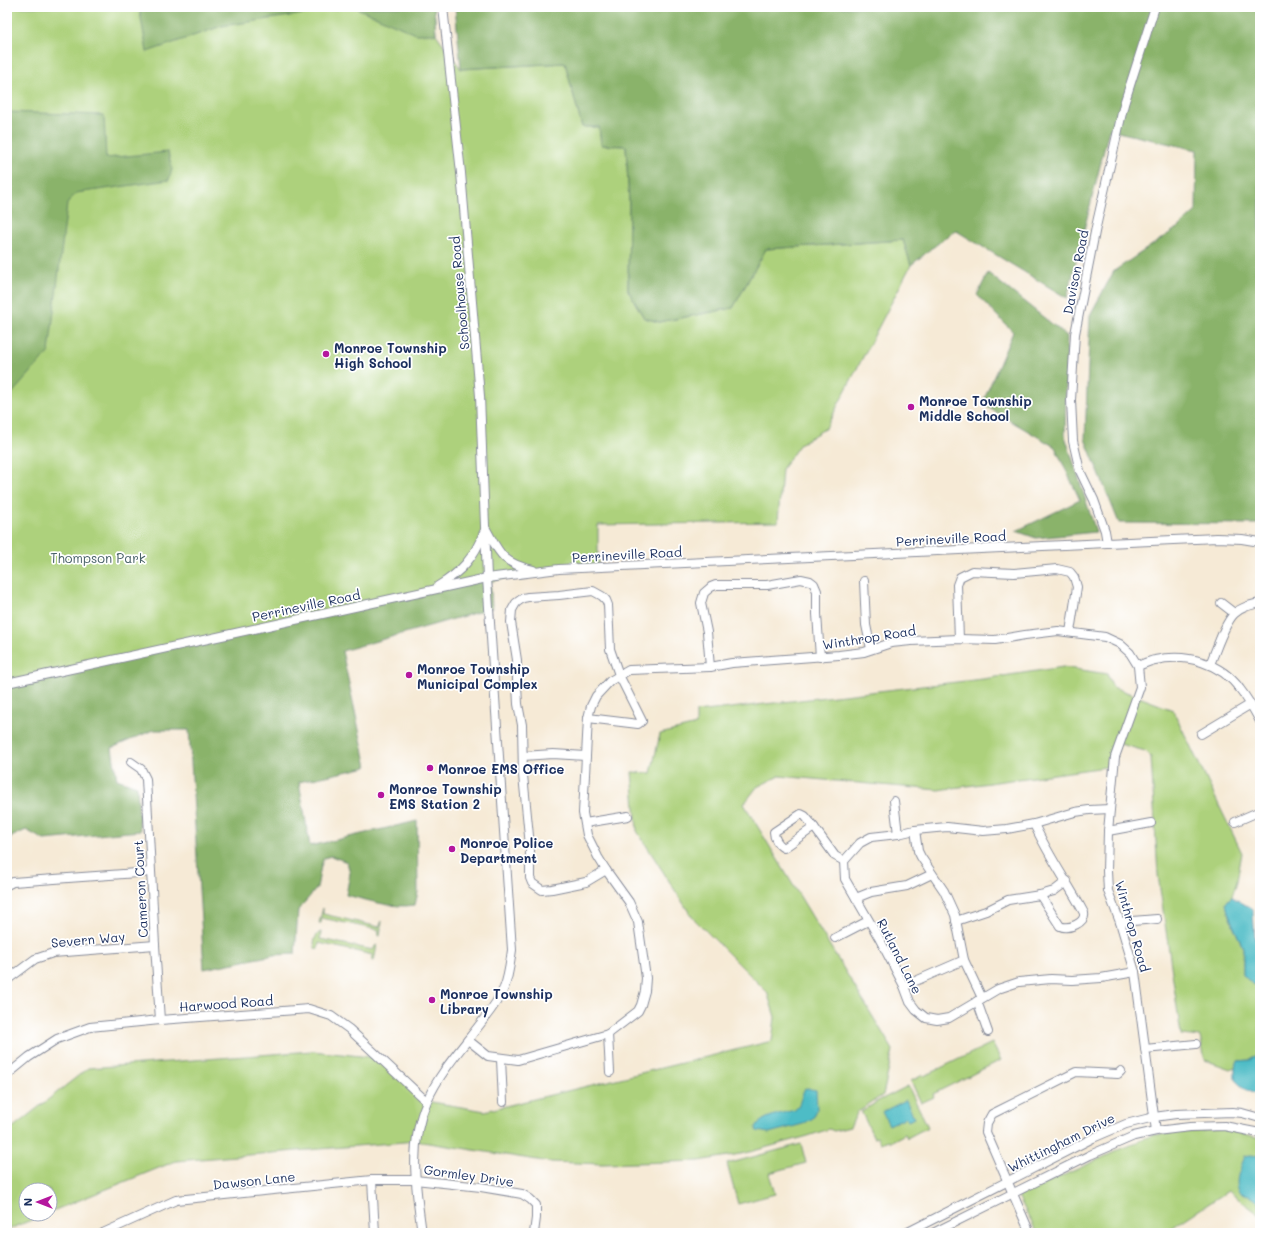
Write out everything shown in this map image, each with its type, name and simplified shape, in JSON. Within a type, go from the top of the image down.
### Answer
[{"type":"street","name":"Schoolhouse Road","points":[[422,1233],[415,1180],[416,1141],[419,1124],[426,1101],[436,1082],[492,1009],[504,989],[510,968],[512,950],[487,578],[478,381],[462,182],[443,7]]},
{"type":"street","name":"Davison Road","points":[[1107,543],[1105,531],[1094,500],[1080,471],[1073,442],[1071,400],[1075,334],[1096,227],[1124,104],[1155,7]]},
{"type":"street","points":[[485,528],[498,552],[508,560],[521,567],[540,571]]},
{"type":"street","points":[[433,589],[449,579],[466,564],[474,554],[485,528]]},
{"type":"street","name":"Perrineville Road","points":[[7,683],[433,589],[487,578],[540,571],[710,561],[1217,538],[1242,539],[1260,542]]},
{"type":"street","points":[[959,639],[957,585],[960,577],[972,571],[1014,573],[1057,569],[1070,572],[1074,577],[1077,586],[1070,632]]},
{"type":"street","points":[[710,667],[707,632],[701,603],[707,589],[716,585],[767,585],[801,580],[810,581],[814,584],[817,590],[820,657]]},
{"type":"street","points":[[864,581],[866,625],[871,649]]},
{"type":"street","points":[[588,718],[640,723],[642,721],[619,675],[610,649],[608,605],[606,600],[593,591],[523,598],[516,603],[512,610],[511,622],[517,660],[518,704],[522,725],[523,775],[530,846],[530,878],[532,883],[542,890],[552,890],[586,882],[606,870]]},
{"type":"street","points":[[1221,603],[1234,613]]},
{"type":"street","points":[[1210,664],[1225,629],[1234,613],[1248,605],[1260,603]]},
{"type":"street","name":"Winthrop Road","points":[[468,1040],[488,1056],[501,1059],[518,1060],[608,1034],[638,1011],[645,991],[646,978],[638,922],[629,902],[606,870],[588,835],[583,813],[588,718],[591,706],[596,696],[610,681],[629,670],[710,667],[732,663],[820,657],[864,652],[891,643],[959,639],[995,640],[1032,634],[1070,632],[1105,637],[1120,644],[1130,653],[1138,666],[1140,687],[1116,757],[1108,831],[1107,871],[1108,890],[1120,922],[1135,972],[1156,1132]]},
{"type":"street","points":[[1138,666],[1155,660],[1173,658],[1210,664],[1240,688],[1260,721]]},
{"type":"street","points":[[1201,734],[1250,704]]},
{"type":"street","points":[[523,756],[552,754],[586,756]]},
{"type":"street","name":"Cameron Court","points":[[131,762],[141,770],[146,779],[150,872],[160,1020]]},
{"type":"street","points":[[894,801],[898,834]]},
{"type":"street","points":[[814,827],[784,848],[781,847],[774,837],[774,832],[801,814],[805,816],[814,827],[835,856],[844,861],[860,842],[871,837],[898,834],[915,830],[947,827],[983,831],[1007,829],[1034,824],[1075,812],[1110,809]]},
{"type":"street","points":[[1235,822],[1260,811]]},
{"type":"street","points":[[585,823],[628,816]]},
{"type":"street","points":[[1108,831],[1151,823]]},
{"type":"street","points":[[1034,824],[1043,843],[1067,881],[1085,917],[1076,924],[1064,928],[1060,926],[1040,895]]},
{"type":"street","points":[[915,830],[918,851],[925,864],[944,891],[956,921],[964,960],[979,1000],[988,1032]]},
{"type":"street","name":"Rutland Lane","points":[[844,861],[845,879],[879,938],[904,986],[910,1002],[916,1010],[926,1018],[937,1020],[949,1018],[998,989],[1019,982],[1052,979],[1072,980],[1101,978],[1135,972]]},
{"type":"street","points":[[7,885],[13,882],[150,872]]},
{"type":"street","points":[[856,898],[871,892],[907,886],[932,874]]},
{"type":"street","points":[[956,921],[986,911],[1008,900],[1040,895],[1054,891],[1067,881]]},
{"type":"street","points":[[1120,922],[1157,919]]},
{"type":"street","points":[[835,938],[868,921]]},
{"type":"street","name":"Severn Way","points":[[7,980],[35,959],[53,953],[155,946]]},
{"type":"street","points":[[904,986],[964,960]]},
{"type":"street","name":"Harwood Road","points":[[7,1075],[28,1057],[57,1039],[90,1027],[160,1020],[309,1009],[331,1016],[349,1029],[426,1101]]},
{"type":"street","points":[[608,1034],[610,1072]]},
{"type":"street","points":[[1145,1049],[1196,1044]]},
{"type":"street","points":[[501,1059],[503,1102]]},
{"type":"street","points":[[1030,1233],[986,1132],[987,1123],[992,1114],[1076,1072],[1118,1074],[1121,1071]]},
{"type":"street","name":"Whittingham Drive","points":[[906,1233],[1093,1138],[1126,1124],[1154,1117],[1176,1114],[1232,1112],[1260,1118]]},
{"type":"street","name":"Whittingham Drive","points":[[933,1233],[1013,1192],[1103,1149],[1134,1136],[1190,1127],[1224,1126],[1260,1133]]},
{"type":"street","points":[[372,1180],[375,1233]]},
{"type":"street","name":"Dawson Lane","points":[[103,1233],[176,1200],[372,1180],[415,1180]]},
{"type":"street","name":"Gormley Drive","points":[[415,1180],[480,1187],[522,1194],[536,1205],[534,1233]]},
{"type":"green space","name":"Thompson Park","points":[[7,7],[434,7],[436,34],[461,69],[565,63],[582,127],[599,127],[601,145],[626,146],[629,203],[628,290],[644,318],[659,322],[733,308],[766,249],[903,240],[911,265],[826,428],[800,444],[782,469],[778,522],[598,525],[598,566],[540,571],[7,683]]},
{"type":"green space","points":[[139,7],[351,7],[222,26],[147,52]]},
{"type":"green space","points":[[354,7],[434,7],[436,34],[416,34]]},
{"type":"green space","points":[[455,7],[1260,7],[1260,524],[1119,523],[1085,439],[1090,315],[1114,271],[1177,228],[1196,211],[1197,150],[1109,130],[1067,298],[955,230],[911,265],[903,240],[766,249],[733,308],[659,322],[644,318],[628,290],[629,203],[626,146],[601,145],[599,127],[582,127],[565,63],[461,69]]},
{"type":"green space","points":[[7,112],[104,115],[106,158],[168,152],[172,169],[169,180],[76,193],[67,204],[49,352],[8,398]]},
{"type":"green space","points":[[988,273],[1067,336],[1065,436],[1096,532],[1036,538],[1016,531],[1080,500],[1055,447],[982,404],[1013,332],[977,295]]},
{"type":"green space","points":[[490,577],[492,608],[342,651],[367,767],[299,782],[310,846],[417,821],[418,892],[415,905],[389,905],[346,895],[350,873],[347,862],[331,856],[324,858],[317,888],[298,910],[295,954],[274,955],[204,969],[189,730],[153,730],[112,748],[117,779],[137,786],[140,831],[44,840],[26,830],[7,839],[7,683]]},
{"type":"green space","points":[[1063,667],[1107,674],[1113,687],[1173,710],[1242,853],[1237,881],[1232,897],[1229,899],[1228,913],[1243,948],[1243,975],[1252,984],[1260,986],[1260,1053],[1250,1060],[1238,1061],[1235,1067],[1230,1069],[1205,1060],[1200,1037],[1181,1035],[1158,875],[1151,757],[1145,751],[1113,742],[1106,767],[938,790],[779,776],[757,787],[744,804],[893,1050],[883,1095],[858,1111],[850,1127],[834,1131],[829,1129],[746,1153],[699,1161],[603,1164],[550,1162],[416,1141],[176,1161],[58,1209],[58,1182],[18,1182],[18,1222],[26,1222],[7,1230],[7,1132],[88,1068],[312,1051],[380,1058],[426,1101],[485,1111],[772,1041],[775,1017],[767,992],[692,917],[637,831],[632,772],[651,773],[660,734],[696,725],[696,712],[983,679]]},
{"type":"green space","points":[[323,908],[323,914],[379,927],[382,921],[380,936],[378,936],[379,930],[322,918],[321,923],[319,923]]},
{"type":"green space","points":[[321,932],[320,939],[373,950],[377,945],[374,961],[372,961],[373,955],[319,943],[318,949],[316,949],[314,945],[315,939]]},
{"type":"green space","points":[[992,1043],[1001,1060],[933,1094],[934,1097],[921,1103],[911,1081]]},
{"type":"green space","points":[[908,1086],[928,1127],[907,1138],[905,1134],[890,1142],[889,1140],[880,1143],[877,1137],[874,1138],[861,1111]]},
{"type":"green space","points":[[1226,1129],[1260,1138],[1260,1215],[1228,1191],[1164,1233],[1037,1233],[1018,1196],[1152,1135]]},
{"type":"green space","points":[[801,1144],[806,1163],[769,1173],[775,1194],[738,1204],[727,1164]]},
{"type":"water","points":[[1232,897],[1251,908],[1253,913],[1255,939],[1260,949],[1260,986],[1252,984],[1243,975],[1243,948],[1228,913],[1226,903]]},
{"type":"water","points":[[1260,1053],[1260,1096],[1247,1090],[1235,1080],[1235,1067],[1238,1061],[1250,1060]]},
{"type":"water","points":[[805,1088],[816,1090],[817,1110],[813,1118],[803,1124],[769,1133],[757,1131],[756,1127],[763,1120],[795,1110],[799,1105]]},
{"type":"water","points":[[906,1100],[914,1118],[908,1121],[906,1117],[889,1125],[882,1112]]},
{"type":"water","points":[[1245,1156],[1260,1156],[1260,1203],[1249,1195],[1241,1193],[1237,1185],[1238,1175]]},
{"type":"place","name":"Monroe Township High School","points":[[326,354]]},
{"type":"place","name":"Monroe Township Middle School","points":[[911,407]]},
{"type":"place","name":"Monroe Township Municipal Complex","points":[[409,675]]},
{"type":"place","name":"Monroe EMS Office","points":[[430,768]]},
{"type":"place","name":"Monroe Township EMS Station 2","points":[[381,795]]},
{"type":"place","name":"Monroe Police Department","points":[[452,849]]},
{"type":"place","name":"Monroe Township Library","points":[[432,1000]]}]
